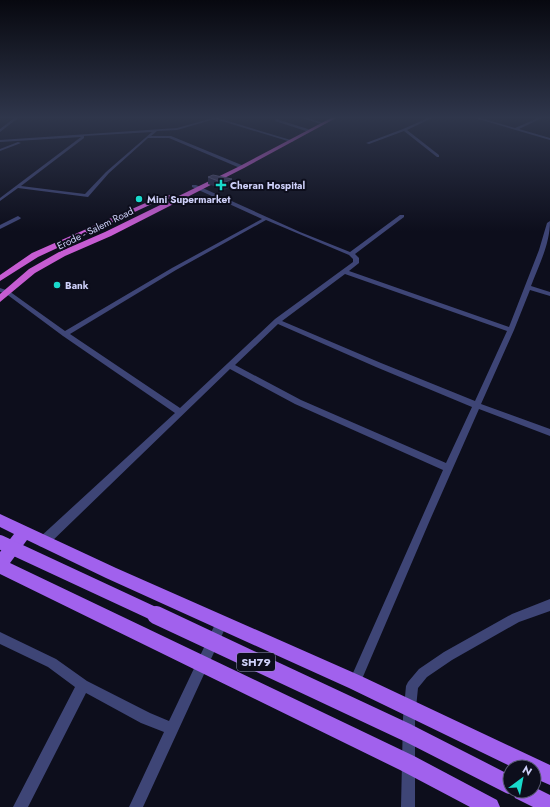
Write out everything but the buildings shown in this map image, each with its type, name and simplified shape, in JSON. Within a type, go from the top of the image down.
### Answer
[{"type":"highway","name":"Erode - Salem Road","points":[[0,300],[2,290],[62,254],[108,234],[196,187],[261,156]]},
{"type":"highway","name":"Erode - Salem Road","points":[[0,279],[35,255],[152,202],[196,187]]},
{"type":"highway","points":[[2,290],[22,271],[56,251],[173,196]]},
{"type":"main road","points":[[0,520],[43,542],[355,682],[516,759]]},
{"type":"main road","points":[[24,532],[0,565],[407,763],[490,807]]},
{"type":"main road","name":"SH79","points":[[0,542],[401,730],[502,781]]},
{"type":"main road","points":[[538,799],[550,805]]},
{"type":"street","points":[[0,200],[59,156]]},
{"type":"street","points":[[18,187],[86,196],[127,156]]},
{"type":"street","points":[[215,156],[240,166]]},
{"type":"street","points":[[43,542],[277,321],[355,265],[357,260],[350,254],[266,219],[196,187]]},
{"type":"street","points":[[350,254],[402,216]]},
{"type":"street","points":[[0,227],[18,218]]},
{"type":"street","points":[[65,334],[174,269],[266,219]]},
{"type":"street","points":[[355,682],[475,406],[511,330],[548,238],[550,223]]},
{"type":"street","points":[[346,272],[511,330]]},
{"type":"street","points":[[528,288],[550,294]]},
{"type":"street","points":[[2,290],[180,412]]},
{"type":"street","points":[[277,321],[375,365],[475,406],[550,433]]},
{"type":"street","points":[[230,366],[298,402],[448,468]]},
{"type":"street","points":[[408,807],[407,763],[409,707],[412,686],[423,673],[448,656],[516,618],[550,605]]},
{"type":"street","points":[[136,807],[222,622]]},
{"type":"street","points":[[0,638],[52,663],[83,685],[146,718],[173,729]]},
{"type":"street","points":[[20,807],[83,685]]},
{"type":"place","name":"Cheran Hospital","points":[[221,185]]},
{"type":"place","name":"Mini Supermarket","points":[[139,199]]},
{"type":"place","name":"Bank","points":[[57,285]]}]
